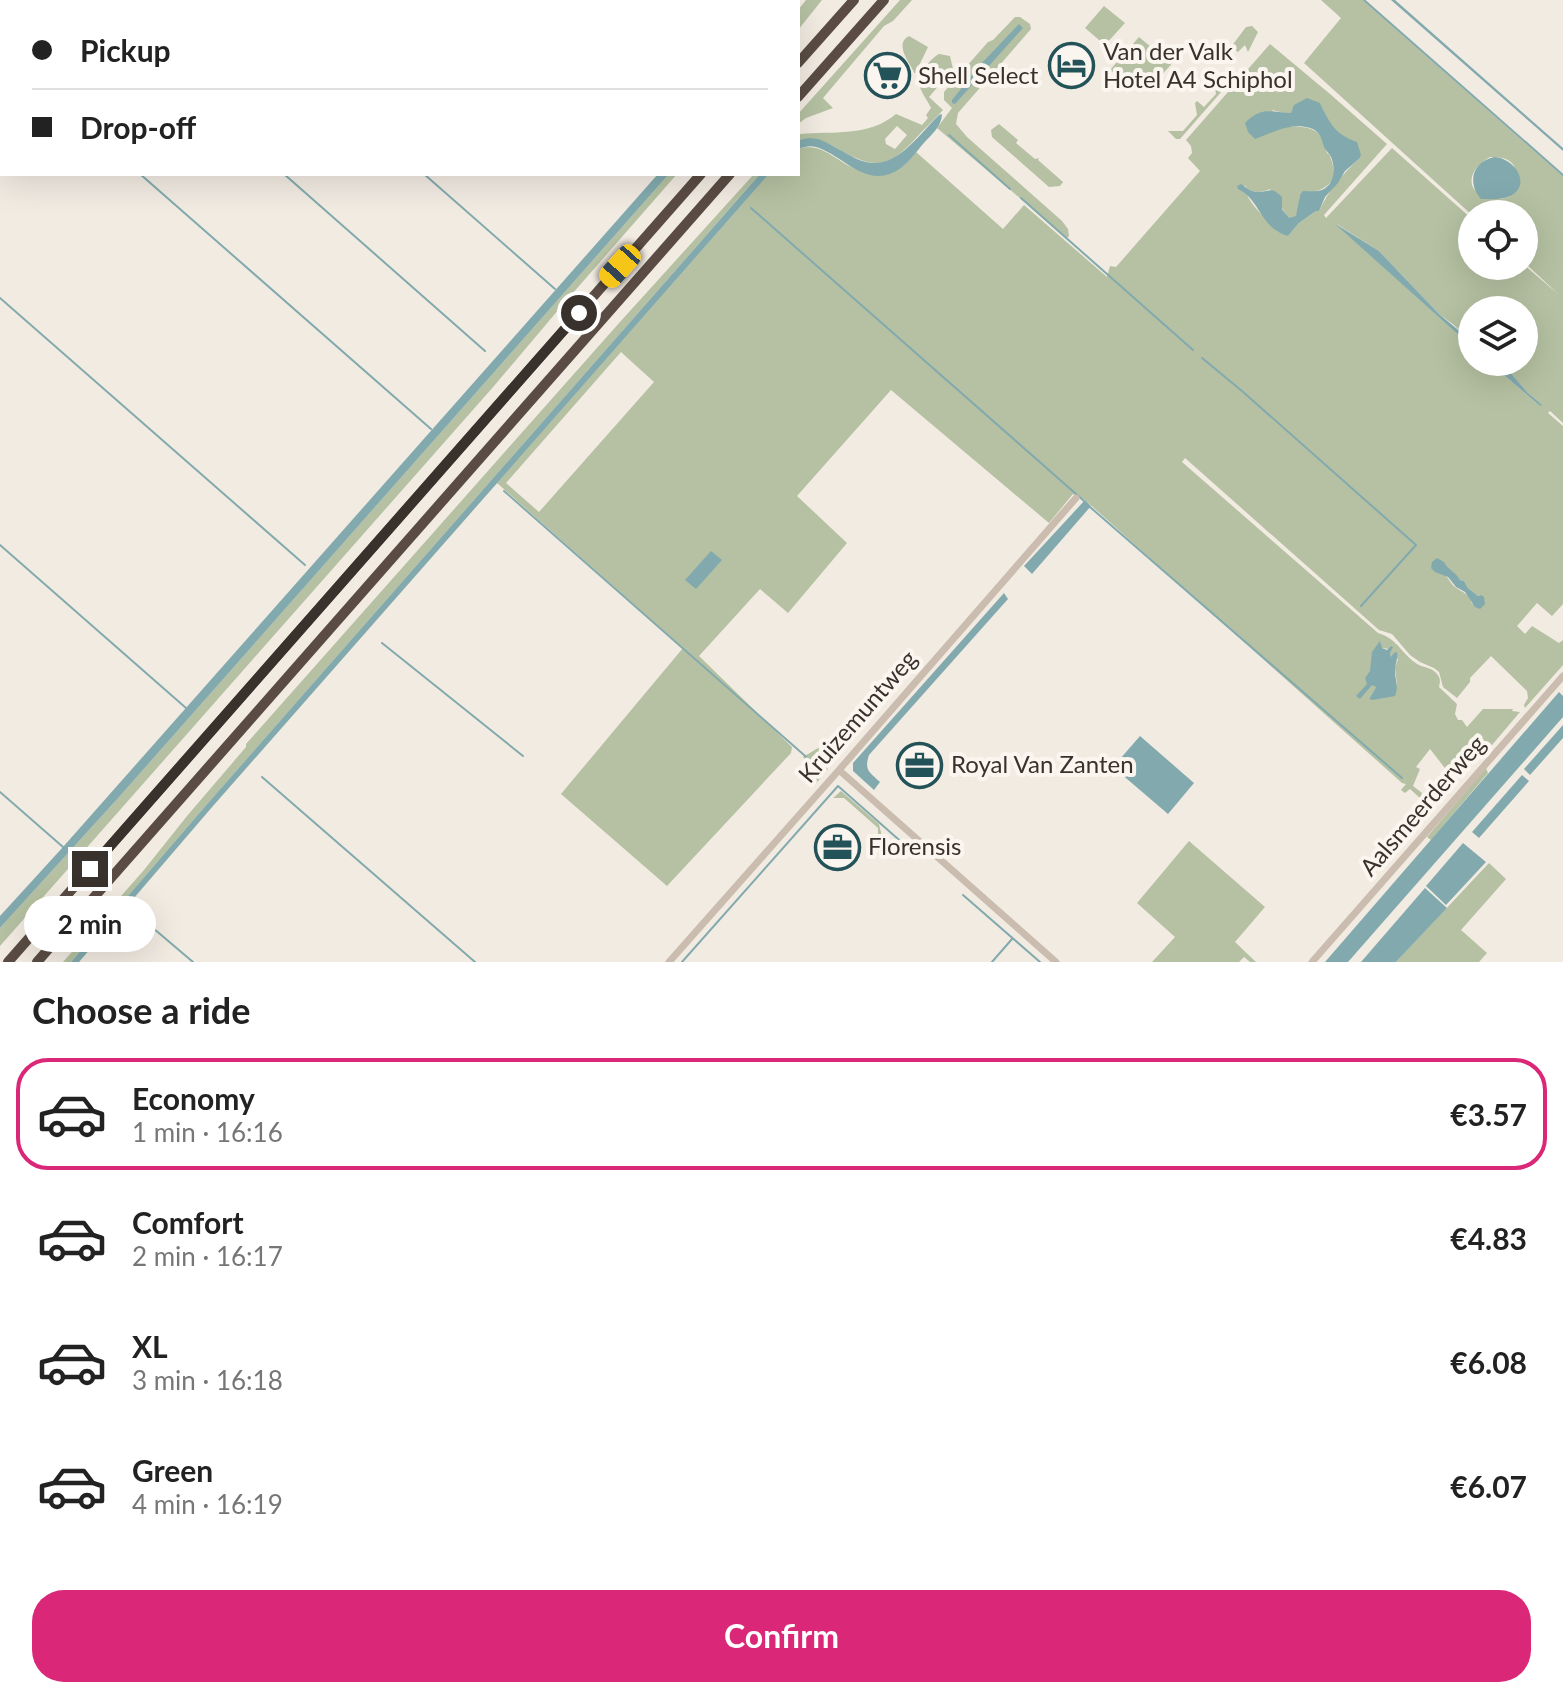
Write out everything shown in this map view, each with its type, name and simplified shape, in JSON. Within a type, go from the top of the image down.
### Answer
[{"type":"highway","points":[[800,61],[854,0]]},
{"type":"highway","points":[[800,95],[884,0]]},
{"type":"highway","points":[[8,962],[699,176]]},
{"type":"highway","points":[[37,962],[728,176]]},
{"type":"street","name":"Kruizemuntweg","points":[[669,962],[1076,498]]},
{"type":"street","name":"Aalsmeerderweg","points":[[1312,962],[1561,681]]},
{"type":"street","points":[[839,770],[1056,962]]},
{"type":"green space","points":[[806,0],[822,0],[800,28],[800,8]]},
{"type":"green space","points":[[900,0],[912,0],[893,21],[884,26],[823,98],[833,108],[800,122],[800,112]]},
{"type":"green space","points":[[1321,0],[1363,0],[1563,176],[1563,423],[1550,411],[1548,413],[1563,426],[1563,604],[1552,616],[1537,603],[1517,626],[1525,634],[1532,626],[1559,643],[1563,640],[1563,665],[1525,708],[1527,691],[1491,656],[1470,678],[1457,698],[1443,687],[1439,672],[1410,655],[1392,634],[1379,630],[1185,458],[1182,462],[1378,633],[1391,639],[1413,661],[1435,672],[1440,679],[1439,687],[1457,704],[1455,714],[1458,720],[1462,720],[1467,727],[1483,709],[1513,709],[1520,712],[1492,745],[1479,741],[1467,747],[1456,767],[1448,772],[1430,749],[1416,767],[1420,769],[1413,786],[1422,793],[1421,799],[1410,789],[1405,793],[1401,790],[1406,784],[1085,500],[1073,494],[1049,523],[891,390],[797,496],[847,543],[788,613],[760,589],[699,656],[792,747],[791,753],[667,886],[561,794],[683,648],[497,483],[767,176],[800,176],[800,149],[819,149],[866,172],[896,169],[916,152],[1003,229],[1024,205],[1107,277],[1110,266],[1116,267],[1200,171],[1188,158],[1192,153],[1186,140],[1270,44],[1387,144],[1324,215],[1326,218],[1392,148],[1458,207],[1458,280],[1538,280],[1538,277],[1558,294],[1538,275],[1538,200],[1458,202],[1304,63],[1341,18]],"holes":[[[1320,103],[1330,125],[1345,138],[1359,159],[1336,183],[1319,211],[1299,223],[1288,236],[1255,207],[1244,185],[1256,192],[1270,189],[1289,219],[1297,216],[1300,195],[1327,186],[1333,168],[1317,133],[1305,127],[1285,127],[1272,110],[1288,114]],[[1490,157],[1499,157],[1514,166],[1516,192],[1501,199],[1485,198],[1472,184],[1475,170]],[[621,352],[654,382],[539,512],[506,483]],[[1438,560],[1468,588],[1481,595],[1472,604],[1467,595],[1442,573]],[[1382,648],[1389,649],[1391,658],[1398,659],[1395,668],[1397,684],[1369,699],[1376,687]]]},
{"type":"green space","points":[[1104,6],[1125,23],[1105,45],[1085,28]]},
{"type":"green space","points":[[1015,17],[1030,24],[1031,29],[958,113],[956,124],[1062,221],[1068,229],[1067,238],[937,128],[952,108],[944,100],[944,92],[988,42]]},
{"type":"green space","points":[[1252,26],[1258,32],[1248,52],[1245,45],[1238,52],[1231,47],[1246,27]]},
{"type":"green space","points":[[909,36],[928,47],[915,74],[903,48]]},
{"type":"green space","points":[[1139,37],[1168,61],[1172,57],[1176,59],[1150,88],[1139,78],[1130,87],[1110,70]]},
{"type":"green space","points":[[939,54],[950,56],[953,69],[929,97],[943,110],[890,160],[882,163],[863,161],[820,141],[800,140],[800,134],[862,130],[896,114],[922,125],[931,108],[919,82],[929,62]],"holes":[[[897,126],[907,135],[895,149],[886,144],[885,139]]]},
{"type":"green space","points":[[1209,78],[1222,91],[1180,139],[1176,139],[1168,131],[1183,131],[1197,115],[1195,103],[1197,101],[1204,107],[1216,94]]},
{"type":"green space","points":[[999,124],[1018,140],[1016,143],[1035,159],[1039,158],[1063,182],[1060,186],[1049,187],[992,137],[991,130]]},
{"type":"green space","points":[[667,176],[675,176],[0,946],[0,928]]},
{"type":"green space","points":[[752,176],[758,176],[71,962],[63,962],[144,870],[246,744]]},
{"type":"green space","points":[[818,748],[826,755],[820,761],[828,769],[814,786],[811,784],[818,776],[814,771],[807,773],[811,768],[803,757]]},
{"type":"green space","points":[[1486,768],[1488,773],[1431,840],[1427,837]]},
{"type":"green space","points":[[841,791],[879,824],[882,837],[878,834],[878,828],[844,798],[833,798]]},
{"type":"green space","points":[[1189,841],[1265,907],[1235,942],[1256,962],[1244,957],[1239,962],[1152,962],[1175,937],[1137,903]]},
{"type":"green space","points":[[1489,863],[1506,879],[1461,930],[1487,953],[1479,962],[1396,962]]},
{"type":"water","points":[[1391,0],[1395,0],[1563,151]]},
{"type":"water","points":[[1019,24],[1023,28],[955,104],[952,103],[981,64]]},
{"type":"water","points":[[1307,98],[1320,103],[1334,127],[1357,142],[1361,155],[1325,197],[1319,211],[1299,223],[1288,236],[1271,226],[1237,186],[1241,184],[1256,192],[1275,192],[1282,197],[1282,209],[1289,218],[1296,216],[1303,191],[1320,191],[1331,181],[1334,171],[1331,157],[1320,135],[1313,129],[1289,127],[1255,139],[1245,123],[1261,112],[1291,113],[1294,105]]},
{"type":"water","points":[[942,114],[936,130],[902,167],[890,174],[867,174],[816,147],[800,148],[800,140],[818,139],[857,159],[870,163],[882,162],[913,143]]},
{"type":"water","points":[[1494,157],[1515,167],[1519,174],[1519,187],[1508,197],[1481,199],[1474,186],[1474,174],[1481,163]]},
{"type":"water","points":[[656,176],[667,176],[0,928],[0,916]]},
{"type":"water","points":[[758,176],[767,176],[79,962],[71,962]]},
{"type":"water","points":[[1334,223],[1379,251],[1458,330],[1458,334]]},
{"type":"water","points":[[1505,376],[1513,376],[1540,406]]},
{"type":"water","points":[[1085,500],[1091,506],[1032,574],[1024,566]]},
{"type":"water","points":[[711,551],[722,560],[696,589],[685,580]]},
{"type":"water","points":[[1437,558],[1468,588],[1484,597],[1485,604],[1480,609],[1448,577],[1431,568]]},
{"type":"water","points":[[1004,593],[1008,599],[869,755],[868,770],[880,782],[874,790],[853,771],[853,763]]},
{"type":"water","points":[[1380,641],[1382,648],[1387,650],[1393,647],[1391,657],[1397,652],[1395,696],[1369,699],[1376,687],[1372,685],[1360,699],[1356,696],[1367,684],[1365,678],[1370,671],[1372,652]]},
{"type":"water","points":[[1559,692],[1563,696],[1563,717],[1348,962],[1325,962]]},
{"type":"water","points":[[1563,725],[1563,738],[1530,775],[1524,769]]},
{"type":"water","points":[[1140,736],[1194,783],[1168,814],[1113,767]]},
{"type":"water","points":[[1522,775],[1529,781],[1479,838],[1472,832]]},
{"type":"water","points":[[1463,843],[1486,862],[1446,905],[1426,886]]},
{"type":"water","points":[[1425,888],[1447,908],[1396,962],[1361,962]]},
{"type":"waterway","points":[[1364,0],[1563,175]]},
{"type":"waterway","points":[[949,135],[1010,189]]},
{"type":"waterway","points":[[142,176],[431,429]]},
{"type":"waterway","points":[[286,176],[485,351]]},
{"type":"waterway","points":[[426,176],[555,289]]},
{"type":"waterway","points":[[1021,198],[1193,350]]},
{"type":"waterway","points":[[751,208],[1084,501]]},
{"type":"waterway","points":[[0,298],[305,565]]},
{"type":"waterway","points":[[1202,358],[1416,545],[1361,606]]},
{"type":"waterway","points":[[504,491],[812,762]]},
{"type":"waterway","points":[[1090,507],[1402,778]]},
{"type":"waterway","points":[[0,545],[186,708]]},
{"type":"waterway","points":[[382,643],[523,756]]},
{"type":"waterway","points":[[262,777],[475,962]]},
{"type":"waterway","points":[[682,962],[838,786],[915,854]]},
{"type":"waterway","points":[[0,792],[63,847]]},
{"type":"waterway","points":[[963,895],[1040,962]]},
{"type":"waterway","points":[[140,917],[193,962]]},
{"type":"waterway","points":[[992,962],[1012,939]]},
{"type":"place","name":"Van der Valk Hotel A4 Schiphol","points":[[1072,66]]},
{"type":"place","name":"Shell Select","points":[[887,76]]},
{"type":"place","name":"Royal Van Zanten","points":[[920,765]]},
{"type":"place","name":"Florensis","points":[[837,847]]},
{"type":"route","points":[[90,869],[579,313]]}]
